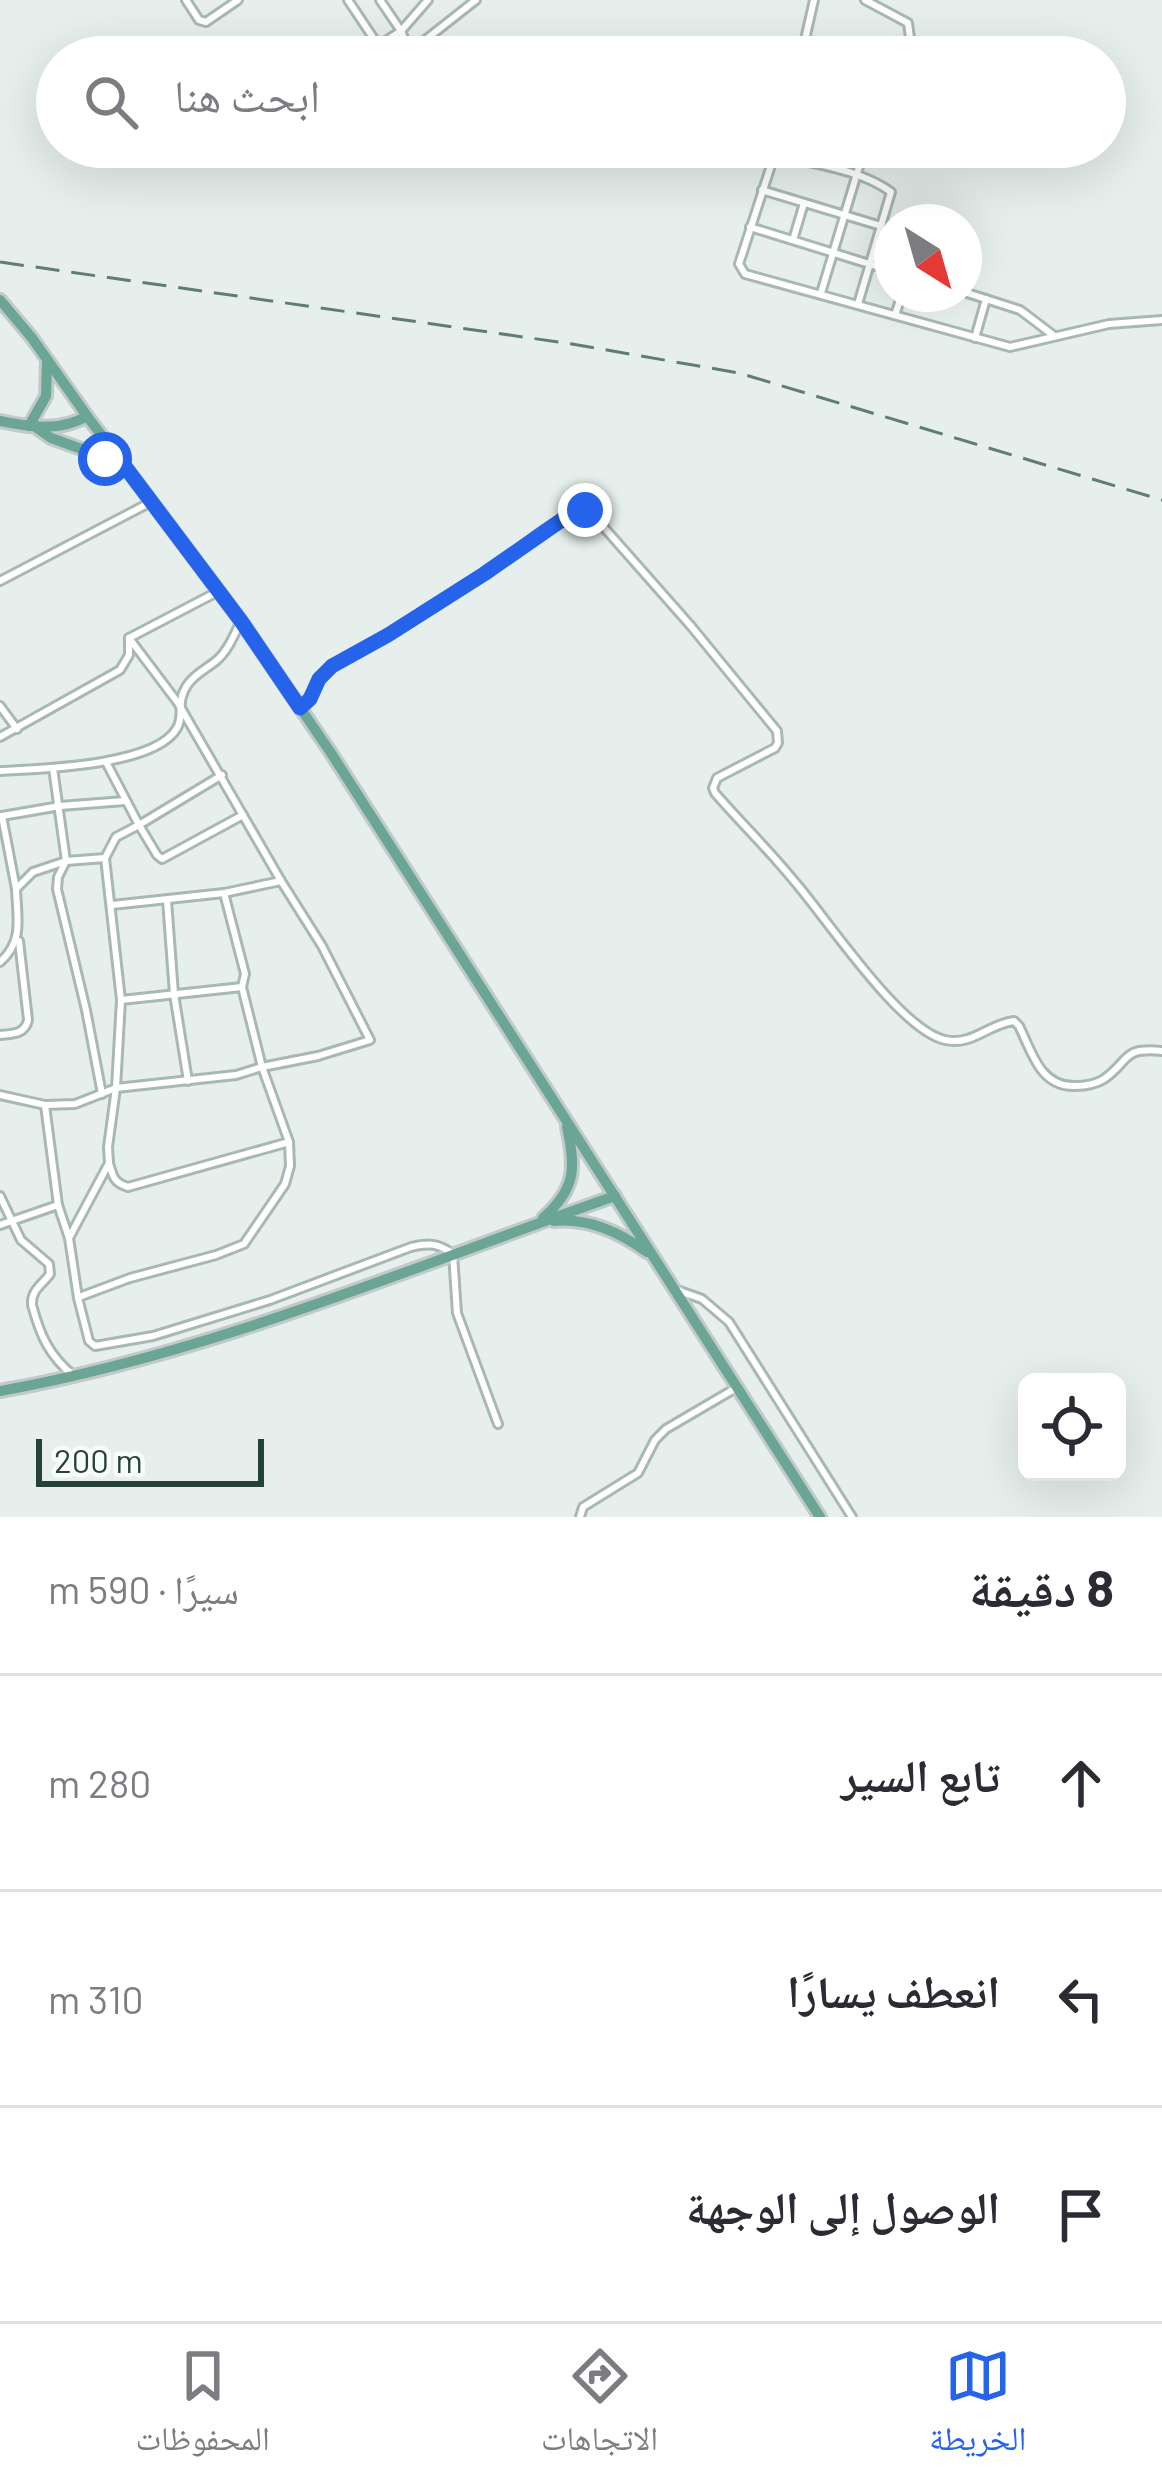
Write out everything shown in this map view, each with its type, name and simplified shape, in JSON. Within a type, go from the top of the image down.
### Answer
[{"type":"main road","points":[[0,300],[219,591],[300,708],[820,1517]]},
{"type":"main road","points":[[31,426],[46,396],[47,359]]},
{"type":"main road","points":[[0,422],[71,424],[87,416]]},
{"type":"main road","points":[[31,426],[123,464]]},
{"type":"main road","points":[[538,1223],[560,1202],[572,1178],[565,1118]]},
{"type":"main road","points":[[0,1391],[76,1377],[198,1344],[615,1196]]},
{"type":"main road","points":[[538,1223],[568,1220],[603,1227],[652,1256]]},
{"type":"street","points":[[186,0],[206,22],[238,0]]},
{"type":"street","points":[[348,0],[371,36]]},
{"type":"street","points":[[380,0],[402,36]]},
{"type":"street","points":[[393,36],[428,0]]},
{"type":"street","points":[[431,36],[476,0]]},
{"type":"street","points":[[806,36],[814,0]]},
{"type":"street","points":[[865,0],[908,23],[910,36]]},
{"type":"street","points":[[770,168],[739,264],[745,274],[1010,347],[1109,324],[1162,320]]},
{"type":"street","points":[[832,168],[884,187],[891,192],[887,204]]},
{"type":"street","points":[[821,293],[859,168]]},
{"type":"street","points":[[762,190],[874,224]]},
{"type":"street","points":[[792,241],[804,203]]},
{"type":"street","points":[[750,227],[874,267]]},
{"type":"street","points":[[858,304],[874,247]]},
{"type":"street","points":[[982,298],[1020,310],[1053,335]]},
{"type":"street","points":[[975,338],[986,299]]},
{"type":"street","points":[[0,581],[151,502]]},
{"type":"street","points":[[300,708],[332,666],[465,587],[566,517],[585,510],[774,725],[775,748],[717,778],[715,793],[902,1010],[931,1036],[947,1041],[965,1042],[1014,1021],[1045,1076],[1060,1085],[1094,1083],[1136,1051],[1162,1052]]},
{"type":"street","points":[[129,638],[219,591]]},
{"type":"street","points":[[0,771],[106,762],[151,748],[180,724],[178,703],[185,688],[218,660],[241,621]]},
{"type":"street","points":[[0,1095],[45,1105],[75,1104],[116,1088],[217,1078],[370,1040],[322,946],[178,703],[129,638]]},
{"type":"street","points":[[0,737],[120,670],[129,655],[129,638]]},
{"type":"street","points":[[0,706],[17,729]]},
{"type":"street","points":[[106,762],[162,859],[244,814]]},
{"type":"street","points":[[53,768],[66,861],[57,889],[102,1094]]},
{"type":"street","points":[[221,775],[116,837],[105,858],[121,1000],[109,1162],[113,1179],[128,1186],[289,1142]]},
{"type":"street","points":[[1,817],[125,801]]},
{"type":"street","points":[[0,802],[16,889],[28,1020],[22,1030],[0,1035]]},
{"type":"street","points":[[16,889],[32,872],[66,861],[105,858]]},
{"type":"street","points":[[110,905],[224,893],[281,881]]},
{"type":"street","points":[[78,1298],[244,1244],[285,1184],[289,1142],[262,1067],[224,893]]},
{"type":"street","points":[[167,900],[174,994],[188,1081]]},
{"type":"street","points":[[0,962],[19,938]]},
{"type":"street","points":[[121,1000],[242,988]]},
{"type":"street","points":[[45,1105],[58,1205],[89,1341],[95,1346],[154,1336],[270,1300],[411,1247],[440,1245],[453,1254],[457,1313],[498,1424]]},
{"type":"street","points":[[69,1238],[109,1162]]},
{"type":"street","points":[[0,1196],[21,1240],[49,1264],[50,1274],[35,1289],[32,1305],[49,1352],[76,1377]]},
{"type":"street","points":[[0,1225],[58,1205]]},
{"type":"street","points":[[673,1288],[702,1299],[729,1322],[852,1517]]},
{"type":"street","points":[[580,1517],[589,1503],[638,1473],[666,1429],[736,1388]]},
{"type":"railway","points":[[0,262],[572,344],[739,373],[1162,500]]},
{"type":"route","points":[[105,459],[123,464],[300,708],[332,666],[484,574],[566,517],[585,510]]}]
